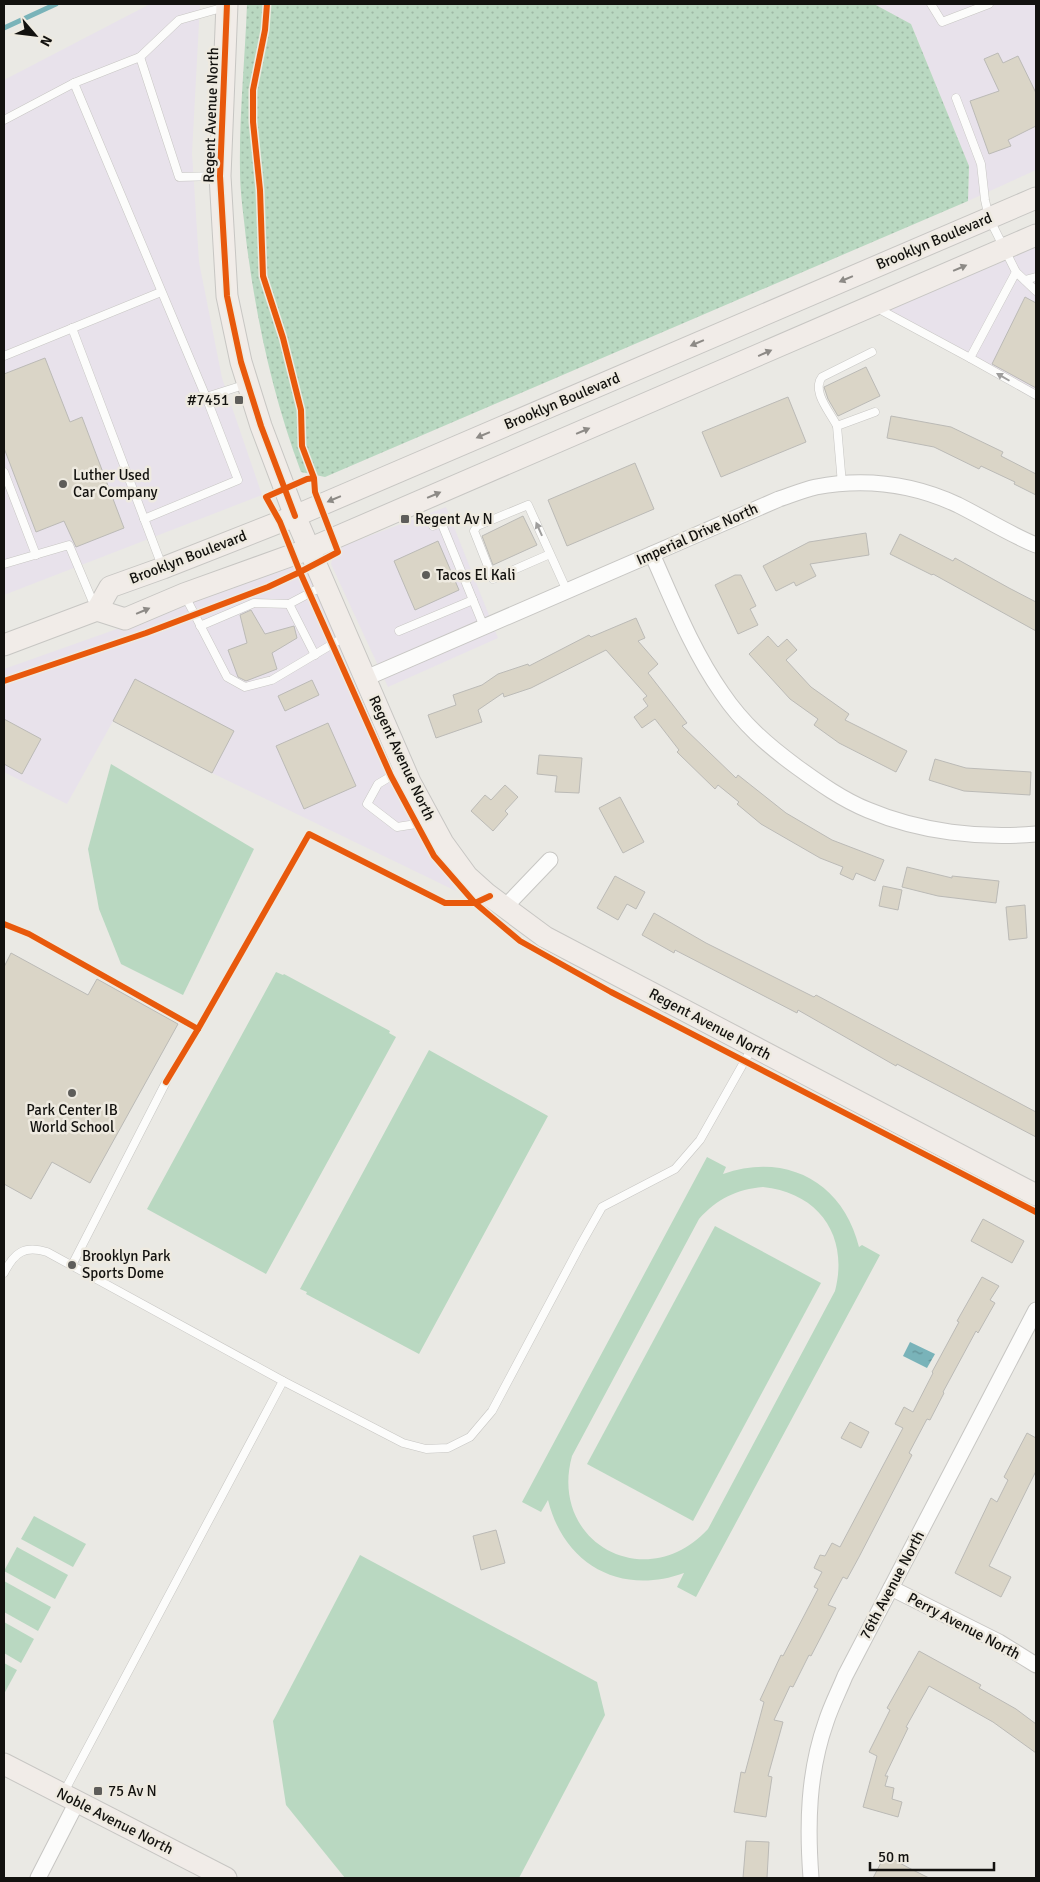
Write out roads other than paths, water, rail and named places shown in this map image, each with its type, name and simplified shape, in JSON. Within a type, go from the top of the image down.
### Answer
[{"type":"main road","name":"Regent Avenue North","points":[[227,5],[220,176],[227,296],[241,362],[261,426],[295,516],[404,768],[443,843],[467,876],[504,908],[546,937],[1036,1195]]},
{"type":"main road","name":"Brooklyn Boulevard","points":[[96,610],[110,587],[295,516],[1036,198]]},
{"type":"main road","points":[[4,645],[96,610],[125,618],[184,594],[309,549],[1036,235]]},
{"type":"main road","name":"Noble Avenue North","points":[[4,1764],[226,1878]]},
{"type":"street","name":"Imperial Drive North","points":[[366,678],[779,499],[814,488],[842,484],[886,484],[922,491],[957,504],[1036,545]]},
{"type":"street","points":[[652,554],[682,621],[706,668],[745,723],[775,750],[853,803],[869,811],[899,821],[927,828],[962,833],[1000,836],[1036,834]]},
{"type":"street","points":[[504,908],[550,860]]},
{"type":"street","name":"76th Avenue North","points":[[811,1878],[809,1798],[820,1740],[826,1721],[845,1676],[1036,1310]]},
{"type":"street","name":"Perry Avenue North","points":[[891,1588],[999,1642],[1036,1665]]},
{"type":"street","points":[[38,1878],[70,1798]]},
{"type":"lane","points":[[931,4],[942,22],[989,4]]},
{"type":"lane","points":[[4,120],[74,83],[140,57],[179,20],[227,5]]},
{"type":"lane","points":[[140,57],[178,177],[220,176]]},
{"type":"lane","points":[[74,83],[206,397],[238,480],[144,519]]},
{"type":"lane","points":[[956,98],[981,164],[989,218],[1003,250],[1016,272],[1036,291]]},
{"type":"lane","points":[[970,358],[1016,272]]},
{"type":"lane","points":[[1025,280],[1036,277]]},
{"type":"lane","points":[[4,356],[161,292]]},
{"type":"lane","points":[[873,306],[1036,395]]},
{"type":"lane","points":[[72,328],[163,568]]},
{"type":"lane","points":[[842,484],[837,426],[818,390],[818,382],[822,376],[872,352]]},
{"type":"lane","points":[[206,397],[248,384]]},
{"type":"lane","points":[[837,426],[875,412]]},
{"type":"lane","points":[[4,472],[36,555]]},
{"type":"lane","points":[[550,554],[493,579],[474,531],[477,526],[528,505],[567,591]]},
{"type":"lane","points":[[433,526],[441,522],[484,627]]},
{"type":"lane","points":[[4,564],[69,545],[96,610]]},
{"type":"lane","points":[[200,626],[254,604],[289,604],[326,585]]},
{"type":"lane","points":[[184,594],[227,677],[245,687],[272,680],[348,635]]},
{"type":"lane","points":[[399,631],[473,600]]},
{"type":"lane","points":[[289,604],[315,654]]},
{"type":"lane","points":[[404,768],[378,784],[366,804],[397,827],[431,822]]},
{"type":"lane","points":[[4,1273],[16,1255],[25,1250],[35,1248],[46,1252],[283,1381],[403,1443],[426,1449],[448,1448],[470,1437],[492,1411],[602,1207],[675,1169],[700,1140],[753,1047]]},
{"type":"lane","points":[[72,1265],[166,1082]]},
{"type":"lane","points":[[70,1798],[283,1381]]},
{"type":"water","points":[[910,1342],[935,1354],[927,1368],[903,1356]]},
{"type":"waterway","points":[[4,28],[56,4]]},
{"type":"place","name":"#7451","points":[[239,400]]},
{"type":"place","name":"Luther Used Car Company","points":[[63,484]]},
{"type":"place","name":"Regent Av N","points":[[405,519]]},
{"type":"place","name":"Tacos El Kali","points":[[426,575]]},
{"type":"place","name":"Park Center IB World School","points":[[72,1093]]},
{"type":"place","name":"Brooklyn Park Sports Dome","points":[[72,1265]]},
{"type":"place","name":"75 Av N","points":[[98,1791]]}]
